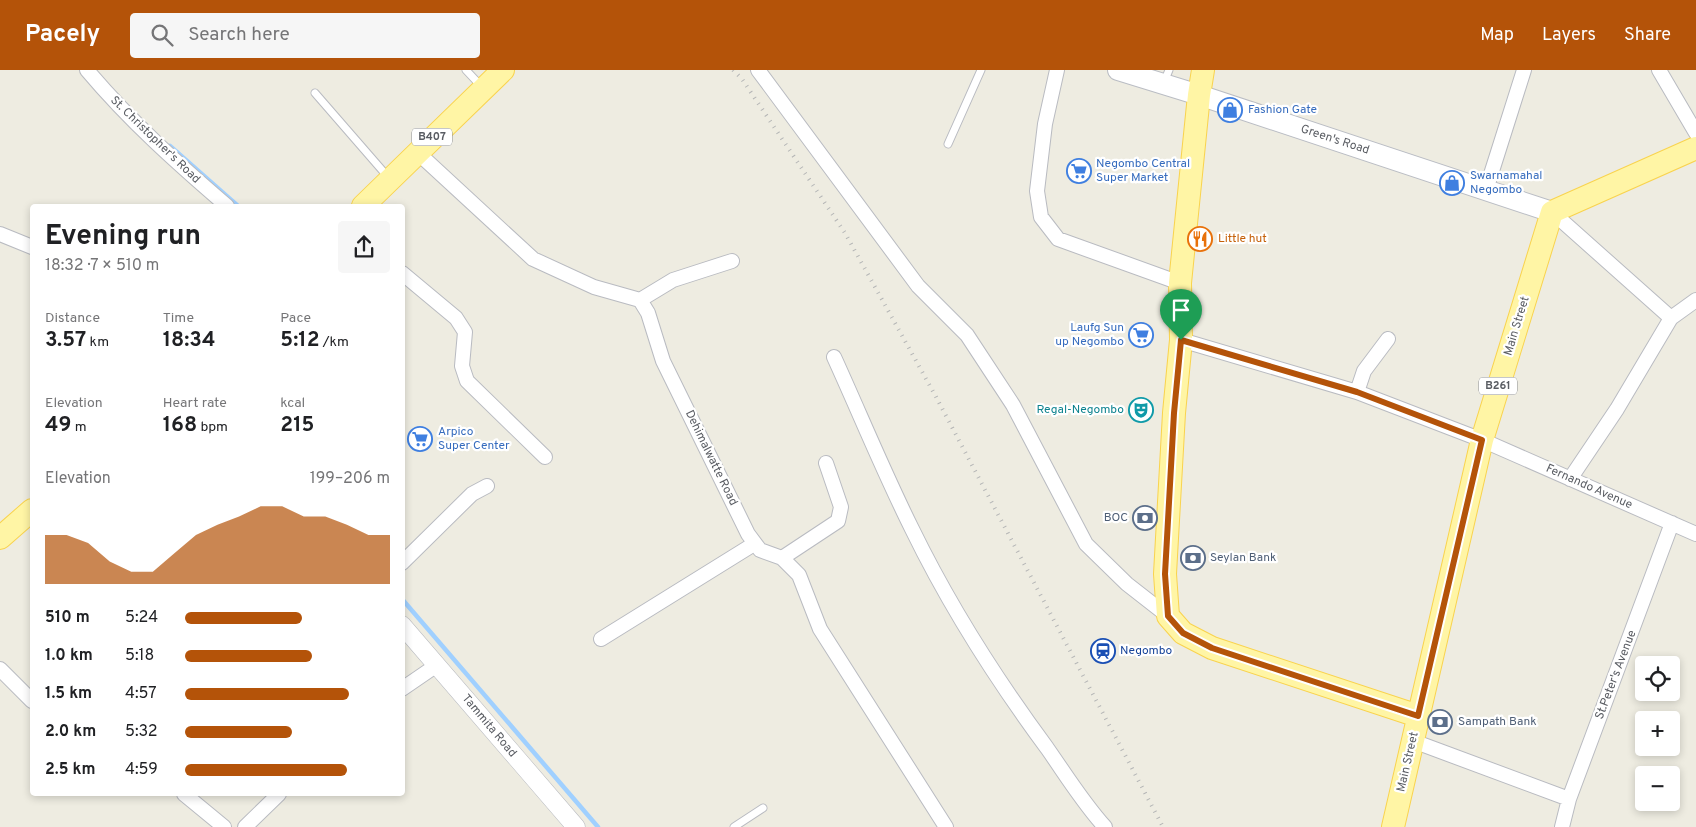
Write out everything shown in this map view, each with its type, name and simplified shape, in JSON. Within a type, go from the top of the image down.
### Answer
[{"type":"main road","name":"B407","points":[[365,204],[503,70]]},
{"type":"main road","name":"Green's Road","points":[[1118,70],[1166,77],[1199,95],[1552,212]]},
{"type":"main road","points":[[1203,70],[1180,283],[1181,340],[1174,413],[1165,574],[1168,616],[1183,633],[1212,648],[1418,716]]},
{"type":"main road","points":[[1552,212],[1696,148]]},
{"type":"main road","name":"Main Street","points":[[1393,827],[1482,440],[1552,212]]},
{"type":"main road","points":[[0,538],[30,512]]},
{"type":"street","name":"St. Christopher's Road","points":[[87,70],[114,102],[171,158],[225,204]]},
{"type":"street","points":[[759,70],[918,286],[967,335],[1013,405],[1086,544],[1127,584],[1168,616]]},
{"type":"street","points":[[1057,70],[1045,124],[1037,190],[1041,217],[1058,239],[1180,283]]},
{"type":"street","points":[[1486,190],[1524,70]]},
{"type":"street","points":[[1659,70],[1696,133]]},
{"type":"street","points":[[417,152],[533,259],[594,287],[640,300],[673,280],[732,261]]},
{"type":"street","points":[[1552,212],[1671,318]]},
{"type":"street","points":[[0,234],[30,246]]},
{"type":"street","points":[[405,276],[456,318],[465,332],[462,366],[468,381],[544,457]]},
{"type":"street","name":"Dehimalwatte Road","points":[[640,300],[648,313],[663,361],[754,544]]},
{"type":"street","points":[[1570,479],[1617,409],[1671,318],[1696,300]]},
{"type":"street","points":[[1357,392],[1364,370],[1388,339]]},
{"type":"street","name":"Fernando Avenue","points":[[1181,340],[1357,392],[1482,440],[1696,534]]},
{"type":"street","points":[[834,357],[912,530],[957,613],[1007,694],[1068,778],[1088,809],[1105,827]]},
{"type":"street","points":[[782,558],[838,521],[841,507],[826,463]]},
{"type":"street","points":[[405,560],[472,494],[487,486]]},
{"type":"street","name":"St.Peter's Avenue","points":[[1562,827],[1569,799],[1672,523]]},
{"type":"street","points":[[601,639],[754,544],[760,550],[782,558],[799,575],[820,630],[946,827]]},
{"type":"street","name":"Tammita Road","points":[[405,628],[571,825]]},
{"type":"street","points":[[405,687],[437,665]]},
{"type":"street","points":[[0,669],[30,699]]},
{"type":"street","points":[[1414,741],[1569,799]]},
{"type":"street","points":[[186,796],[224,827]]},
{"type":"street","points":[[245,827],[277,796]]},
{"type":"lane","points":[[466,70],[483,89]]},
{"type":"lane","points":[[948,144],[981,70]]},
{"type":"lane","points":[[315,93],[390,179]]},
{"type":"lane","points":[[734,827],[763,808]]},
{"type":"waterway","points":[[170,146],[236,204]]},
{"type":"waterway","points":[[405,602],[598,827]]},
{"type":"railway","points":[[733,70],[742,79],[845,233],[935,395],[1163,827]]},
{"type":"place","name":"Fashion Gate","points":[[1230,110]]},
{"type":"place","name":"Negombo Central Super Market","points":[[1079,171]]},
{"type":"place","name":"Swarnamahal Negombo","points":[[1452,183]]},
{"type":"place","name":"Little hut","points":[[1200,239]]},
{"type":"place","name":"Laufg Sun up Negombo","points":[[1141,335]]},
{"type":"place","name":"Regal-Negombo","points":[[1141,410]]},
{"type":"place","name":"Arpico Super Center","points":[[420,439]]},
{"type":"place","name":"BOC","points":[[1145,518]]},
{"type":"place","name":"Seylan Bank","points":[[1193,558]]},
{"type":"place","name":"Negombo","points":[[1103,651]]},
{"type":"place","name":"Sampath Bank","points":[[1440,722]]},
{"type":"route","points":[[1181,340],[1357,392],[1482,440],[1418,716],[1212,648],[1183,633],[1168,616],[1165,574],[1174,413],[1181,340]]}]
